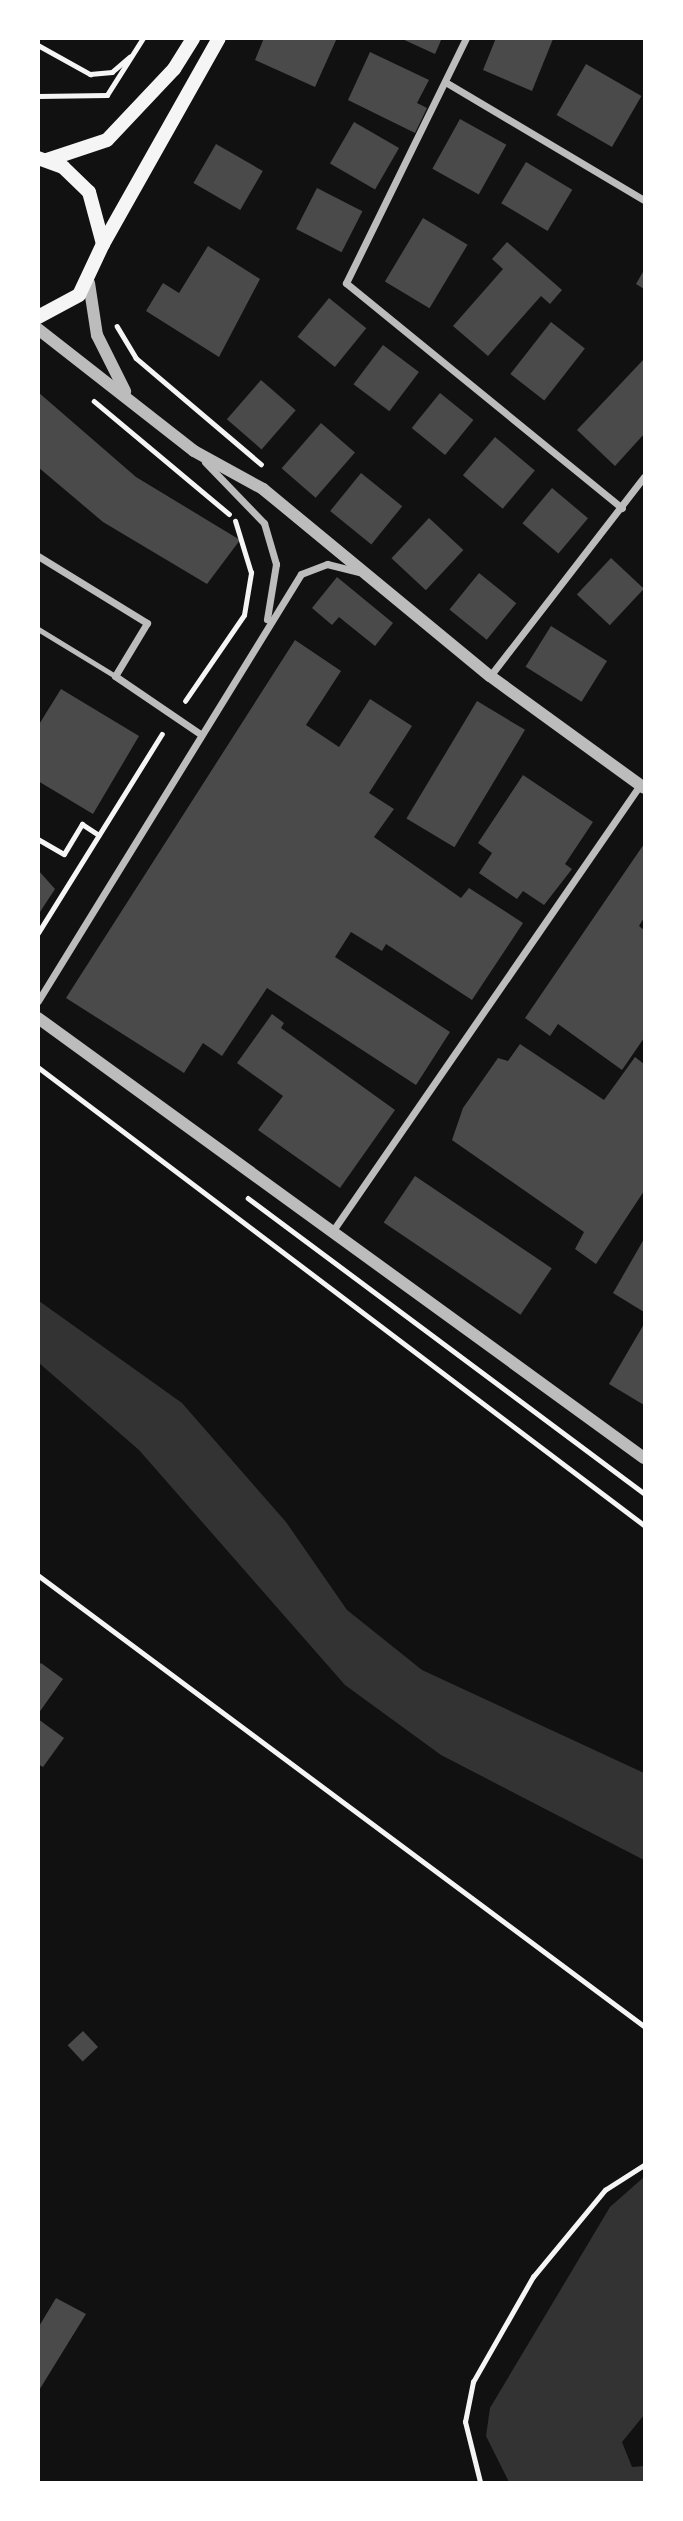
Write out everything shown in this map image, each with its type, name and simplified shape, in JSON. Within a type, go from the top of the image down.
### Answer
[{"type":"main road","points":[[43,159],[107,140],[174,69],[193,38]]},
{"type":"main road","points":[[38,317],[68,305],[89,283],[103,244],[219,38]]},
{"type":"main road","points":[[43,159],[89,192],[103,244]]},
{"type":"street","points":[[466,38],[447,83],[346,283],[622,508]]},
{"type":"street","points":[[447,83],[645,200]]},
{"type":"street","points":[[89,283],[97,335],[127,395]]},
{"type":"street","points":[[38,329],[127,395],[194,451],[264,523],[276,564],[267,620]]},
{"type":"street","points":[[194,451],[263,489],[490,676],[642,786],[334,1229]]},
{"type":"street","points":[[490,676],[645,477]]},
{"type":"street","points":[[38,556],[147,623],[115,676],[199,733]]},
{"type":"street","points":[[38,1001],[267,620],[301,574],[315,565],[363,573]]},
{"type":"street","points":[[38,1018],[334,1229],[645,1458]]},
{"type":"lane","points":[[38,629],[115,676]]},
{"type":"path","points":[[38,96],[107,95],[143,38]]},
{"type":"path","points":[[38,45],[90,74],[112,72],[132,55]]},
{"type":"path","points":[[86,392],[141,446],[231,516],[248,550],[244,615],[185,701]]},
{"type":"path","points":[[38,933],[162,734]]},
{"type":"path","points":[[38,839],[64,854],[82,824],[99,835]]},
{"type":"path","points":[[38,1067],[645,1525]]},
{"type":"path","points":[[245,1195],[645,1493]]},
{"type":"path","points":[[38,1575],[645,2026]]},
{"type":"path","points":[[480,2483],[465,2422],[473,2382],[533,2277],[605,2190],[645,2165]]},
{"type":"shaded area","points":[[39,1301],[182,1403],[286,1522],[347,1610],[422,1670],[644,1773],[644,1860],[441,1755],[345,1685],[139,1450],[39,1363]]},
{"type":"shaded area","points":[[644,2177],[644,2415],[622,2442],[632,2467],[644,2466],[644,2482],[509,2482],[486,2436],[490,2408],[610,2207]]},
{"type":"building","points":[[264,38],[337,38],[315,87],[255,60]]},
{"type":"building","points":[[400,38],[442,38],[435,54]]},
{"type":"building","points":[[496,38],[553,39],[532,91],[483,70]]},
{"type":"building","points":[[370,52],[429,80],[417,103],[427,108],[415,133],[348,100]]},
{"type":"building","points":[[586,64],[641,96],[612,147],[556,115]]},
{"type":"building","points":[[460,119],[506,145],[479,195],[432,169]]},
{"type":"building","points":[[354,122],[399,148],[375,190],[330,164]]},
{"type":"building","points":[[216,144],[263,171],[240,210],[194,183]]},
{"type":"building","points":[[526,162],[572,190],[548,231],[501,203]]},
{"type":"building","points":[[317,188],[362,211],[342,252],[296,229]]},
{"type":"building","points":[[423,218],[468,245],[429,308],[385,281]]},
{"type":"building","points":[[507,242],[562,290],[550,304],[541,296],[488,356],[453,326],[503,269],[492,259]]},
{"type":"building","points":[[208,246],[260,279],[219,357],[146,311],[163,283],[179,293]]},
{"type":"building","points":[[644,270],[644,289],[636,284]]},
{"type":"building","points":[[329,298],[366,328],[335,367],[298,337]]},
{"type":"building","points":[[551,322],[585,348],[544,400],[510,374]]},
{"type":"building","points":[[383,345],[419,372],[389,411],[354,384]]},
{"type":"building","points":[[643,360],[644,434],[615,466],[577,430]]},
{"type":"building","points":[[261,380],[296,410],[262,449],[227,419]]},
{"type":"building","points":[[38,392],[136,477],[240,540],[207,584],[103,522],[38,467]]},
{"type":"building","points":[[440,393],[473,420],[445,455],[412,428]]},
{"type":"building","points":[[321,423],[355,453],[316,498],[282,468]]},
{"type":"building","points":[[495,437],[535,470],[503,509],[463,475]]},
{"type":"building","points":[[361,473],[402,506],[371,544],[330,511]]},
{"type":"building","points":[[552,488],[588,518],[558,553],[522,523]]},
{"type":"building","points":[[429,518],[463,550],[426,590],[391,558]]},
{"type":"building","points":[[611,558],[644,589],[610,625],[577,595]]},
{"type":"building","points":[[479,573],[516,603],[487,640],[449,610]]},
{"type":"building","points":[[337,577],[393,623],[375,646],[339,617],[332,625],[312,608]]},
{"type":"building","points":[[551,626],[607,661],[582,702],[526,667]]},
{"type":"building","points":[[295,640],[341,671],[306,725],[339,747],[370,699],[412,726],[369,793],[394,809],[374,837],[461,898],[469,888],[523,923],[472,1000],[386,944],[382,951],[351,932],[335,957],[450,1032],[416,1085],[267,988],[222,1056],[203,1043],[184,1073],[66,998]]},
{"type":"building","points":[[61,689],[139,736],[93,814],[38,781],[38,726]]},
{"type":"building","points":[[477,701],[525,730],[454,847],[406,818]]},
{"type":"building","points":[[523,775],[593,822],[565,864],[572,869],[544,905],[523,891],[517,899],[479,873],[492,853],[478,843]]},
{"type":"building","points":[[644,844],[644,918],[639,926],[644,930],[644,1038],[622,1070],[558,1024],[550,1036],[525,1018]]},
{"type":"building","points":[[38,870],[55,889],[38,915]]},
{"type":"building","points":[[272,1014],[284,1023],[281,1028],[395,1110],[340,1188],[258,1130],[283,1096],[237,1063]]},
{"type":"building","points":[[520,1044],[604,1100],[635,1057],[644,1064],[644,1191],[596,1264],[575,1249],[584,1232],[452,1140],[463,1108],[498,1058],[508,1061]]},
{"type":"building","points":[[415,1176],[552,1268],[520,1315],[384,1222]]},
{"type":"building","points":[[644,1239],[644,1312],[613,1293]]},
{"type":"building","points":[[644,1324],[644,1405],[609,1384]]},
{"type":"building","points":[[41,1663],[63,1679],[38,1714],[38,1666]]},
{"type":"building","points":[[38,1719],[64,1738],[43,1767],[38,1764]]},
{"type":"building","points":[[83,2031],[98,2047],[83,2061],[68,2045]]},
{"type":"building","points":[[56,2298],[86,2314],[38,2392],[38,2328]]}]
